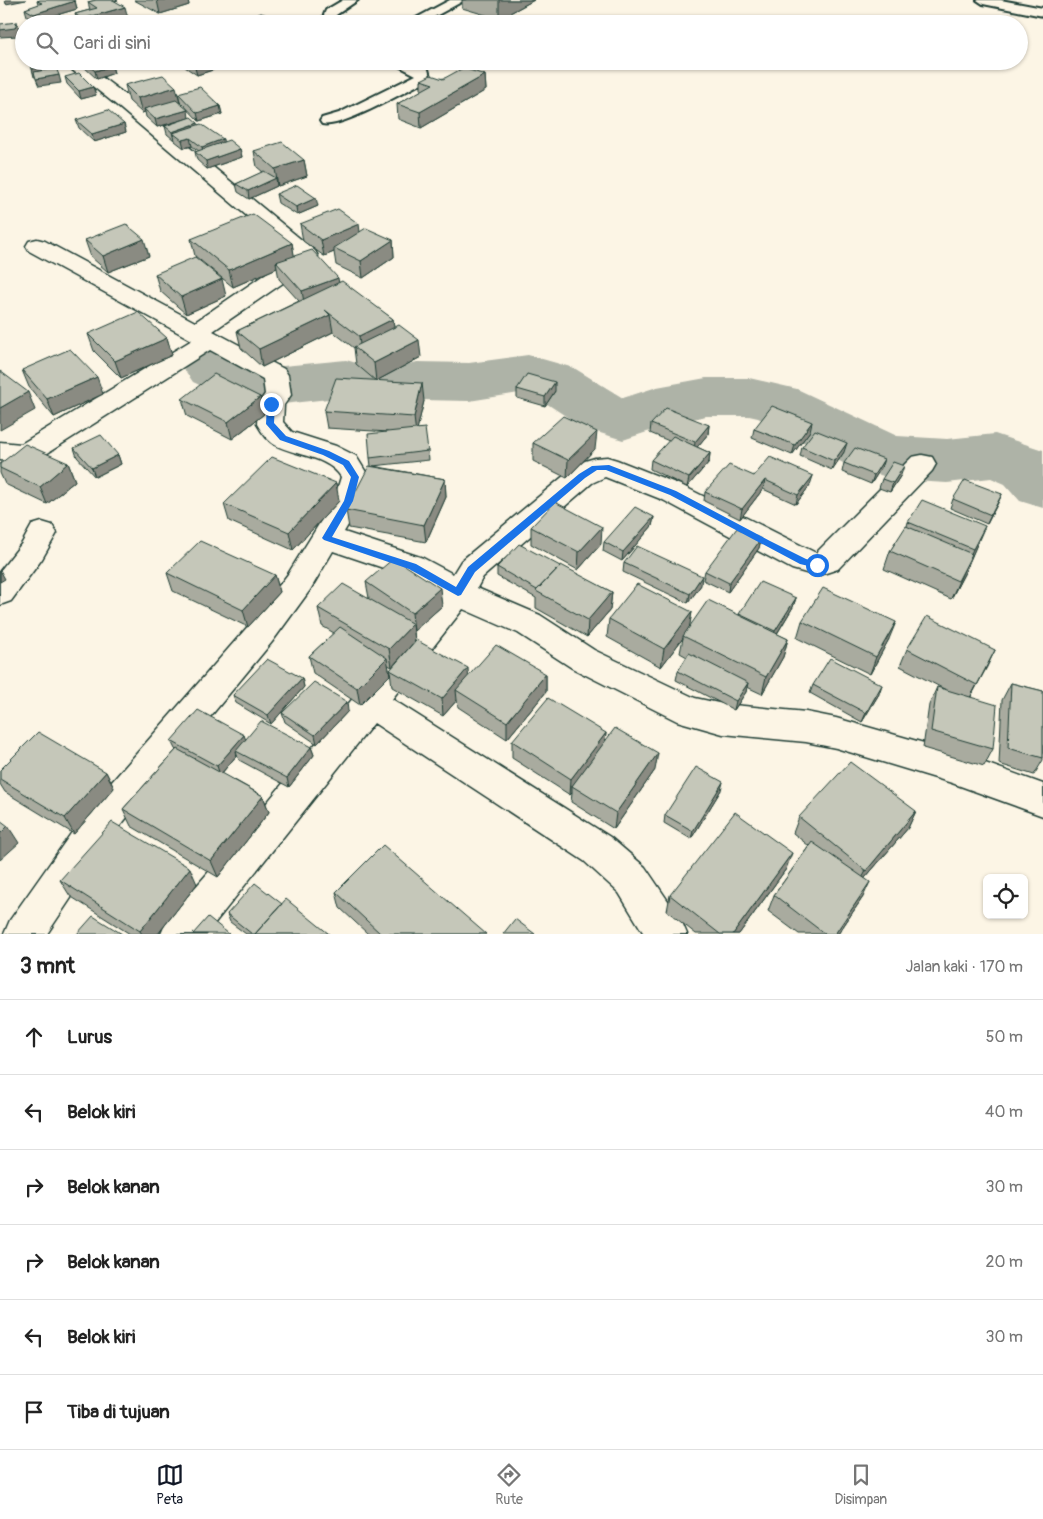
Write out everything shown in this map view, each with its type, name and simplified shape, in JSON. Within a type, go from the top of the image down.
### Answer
[{"type":"street","points":[[0,451],[25,454],[203,336],[307,256],[121,100],[81,70]]},
{"type":"street","points":[[24,934],[102,820],[261,633],[300,582],[348,501],[355,477],[346,463],[326,453],[283,438],[270,424],[271,404],[276,385],[203,336],[38,246]]},
{"type":"street","points":[[181,934],[370,703],[464,582],[582,476],[595,468],[607,467],[673,493],[803,561],[817,565],[827,561],[922,464]]},
{"type":"street","points":[[0,593],[32,551],[42,533]]},
{"type":"street","points":[[327,538],[412,566],[442,582],[464,582],[600,668],[654,696],[689,710],[723,719],[806,727],[836,733],[952,767],[1043,800]]},
{"type":"street","points":[[370,703],[597,850],[632,880],[667,934]]},
{"type":"lane","points":[[330,15],[352,0]]},
{"type":"lane","points":[[429,15],[459,0]]},
{"type":"lane","points":[[983,0],[1043,12]]},
{"type":"lane","points":[[327,122],[344,116],[423,77],[424,72],[419,70]]},
{"type":"building","points":[[113,0],[125,7],[96,15],[75,14],[97,8],[88,2]]},
{"type":"building","points":[[37,1],[75,1],[34,14],[25,9],[42,3]]},
{"type":"building","points":[[15,22],[15,28],[0,30],[0,24]]},
{"type":"building","points":[[57,70],[59,75],[36,79],[34,72]]},
{"type":"building","points":[[459,70],[469,70],[485,75],[420,112],[397,104],[433,84],[421,80],[431,75],[443,79]]},
{"type":"building","points":[[79,73],[93,87],[79,91],[65,77]]},
{"type":"building","points":[[163,75],[176,87],[138,98],[125,85]]},
{"type":"building","points":[[200,87],[220,106],[197,113],[178,93]]},
{"type":"building","points":[[176,100],[188,110],[155,119],[144,109]]},
{"type":"building","points":[[108,110],[124,124],[92,134],[76,120]]},
{"type":"building","points":[[191,117],[198,123],[172,132],[165,126]]},
{"type":"building","points":[[201,124],[223,139],[202,147],[190,138],[182,140],[173,133]]},
{"type":"building","points":[[229,140],[240,149],[206,161],[195,152]]},
{"type":"building","points":[[282,142],[304,160],[275,169],[254,151]]},
{"type":"building","points":[[264,171],[276,178],[248,191],[236,184]]},
{"type":"building","points":[[297,185],[316,198],[296,207],[276,194]]},
{"type":"building","points":[[338,209],[359,224],[321,240],[300,224]]},
{"type":"building","points":[[253,214],[292,243],[229,270],[191,239]]},
{"type":"building","points":[[126,224],[144,239],[103,256],[85,240]]},
{"type":"building","points":[[366,228],[393,240],[361,261],[334,248]]},
{"type":"building","points":[[312,250],[338,278],[302,291],[276,262]]},
{"type":"building","points":[[195,257],[222,279],[181,297],[155,274]]},
{"type":"building","points":[[342,281],[393,319],[359,336],[325,310],[330,315],[259,349],[237,331]]},
{"type":"building","points":[[138,312],[167,338],[115,361],[88,334]]},
{"type":"building","points":[[399,325],[419,340],[374,363],[354,347]]},
{"type":"building","points":[[70,349],[97,377],[47,399],[22,370]]},
{"type":"building","points":[[0,371],[28,392],[0,408]]},
{"type":"building","points":[[214,374],[260,397],[228,422],[182,399]]},
{"type":"building","points":[[527,374],[555,382],[545,397],[517,389]]},
{"type":"building","points":[[336,378],[422,383],[414,417],[324,411]]},
{"type":"building","points":[[772,406],[812,422],[795,445],[754,429]]},
{"type":"building","points":[[666,408],[709,425],[695,442],[651,424]]},
{"type":"building","points":[[563,416],[597,432],[568,460],[533,443]]},
{"type":"building","points":[[425,428],[428,451],[370,458],[368,434]]},
{"type":"building","points":[[815,430],[847,443],[834,461],[802,447]]},
{"type":"building","points":[[101,435],[118,455],[92,468],[74,448]]},
{"type":"building","points":[[673,436],[710,453],[689,478],[651,460]]},
{"type":"building","points":[[25,444],[68,463],[40,487],[0,468],[0,464]]},
{"type":"building","points":[[855,448],[884,459],[874,475],[844,463]]},
{"type":"building","points":[[272,457],[336,483],[289,532],[224,504]]},
{"type":"building","points":[[770,457],[813,476],[798,495],[765,480],[742,509],[705,492],[729,465],[754,476]]},
{"type":"building","points":[[893,462],[904,466],[893,483],[882,479]]},
{"type":"building","points":[[369,466],[445,479],[424,525],[346,510]]},
{"type":"building","points":[[965,480],[1002,494],[991,515],[953,499]]},
{"type":"building","points":[[922,500],[985,526],[973,549],[908,522]]},
{"type":"building","points":[[555,502],[602,527],[579,552],[531,527]]},
{"type":"building","points":[[635,507],[654,517],[623,552],[604,542]]},
{"type":"building","points":[[906,526],[972,554],[958,581],[890,551]]},
{"type":"building","points":[[737,528],[761,539],[729,583],[705,571]]},
{"type":"building","points":[[200,541],[275,575],[243,610],[167,573]]},
{"type":"building","points":[[519,544],[560,566],[537,590],[497,567]]},
{"type":"building","points":[[637,546],[702,576],[690,594],[624,563]]},
{"type":"building","points":[[394,558],[440,588],[412,613],[366,582]]},
{"type":"building","points":[[561,565],[612,592],[588,620],[536,591]]},
{"type":"building","points":[[760,582],[796,598],[775,631],[739,614]]},
{"type":"building","points":[[343,584],[413,624],[389,649],[318,608]]},
{"type":"building","points":[[637,584],[692,612],[664,649],[609,619]]},
{"type":"building","points":[[823,588],[896,622],[876,657],[802,621]]},
{"type":"building","points":[[708,600],[788,639],[766,677],[683,636]]},
{"type":"building","points":[[927,616],[995,650],[977,685],[907,649]]},
{"type":"building","points":[[340,627],[387,658],[357,688],[309,656]]},
{"type":"building","points":[[416,640],[468,668],[442,699],[390,670]]},
{"type":"building","points":[[496,645],[546,674],[507,722],[456,690]]},
{"type":"building","points":[[689,653],[748,683],[736,701],[678,671]]},
{"type":"building","points":[[830,658],[882,685],[866,713],[813,685]]},
{"type":"building","points":[[267,659],[302,678],[268,715],[233,695]]},
{"type":"building","points":[[314,682],[347,702],[315,735],[282,713]]},
{"type":"building","points":[[1011,683],[1043,691],[1043,758],[1008,748]]},
{"type":"building","points":[[937,687],[997,705],[993,749],[931,731]]},
{"type":"building","points":[[548,698],[606,733],[571,779],[512,741]]},
{"type":"building","points":[[198,710],[244,735],[217,766],[171,741]]},
{"type":"building","points":[[261,721],[311,747],[287,778],[236,751]]},
{"type":"building","points":[[615,728],[658,753],[616,813],[572,786]]},
{"type":"building","points":[[38,732],[106,772],[65,818],[0,779],[0,770]]},
{"type":"building","points":[[177,749],[263,796],[211,861],[123,809]]},
{"type":"building","points":[[850,762],[916,811],[866,871],[799,817]]},
{"type":"building","points":[[696,767],[723,782],[693,831],[665,815]]},
{"type":"building","points":[[735,812],[792,853],[733,934],[720,934],[670,895]]},
{"type":"building","points":[[0,820],[8,826],[0,834]]},
{"type":"building","points":[[112,822],[190,868],[140,931],[60,880]]},
{"type":"building","points":[[812,842],[870,882],[835,934],[825,934],[774,895]]},
{"type":"building","points":[[383,845],[486,934],[381,934],[336,892]]},
{"type":"building","points":[[255,883],[282,904],[255,934],[252,934],[227,914]]},
{"type":"building","points":[[286,899],[329,934],[255,934]]},
{"type":"building","points":[[93,916],[122,934],[77,934]]},
{"type":"building","points":[[208,917],[229,934],[193,934]]},
{"type":"building","points":[[515,919],[535,934],[503,934]]},
{"type":"waterway","points":[[213,369],[255,388],[346,379],[373,392],[393,389],[417,381],[469,382],[528,373],[553,381],[605,414],[623,420],[657,407],[706,397],[749,397],[776,403],[867,449],[896,458],[947,461],[995,456],[1028,468],[1043,485]]},
{"type":"route","points":[[271,404],[270,424],[283,438],[326,453],[346,463],[355,477],[348,501],[327,538],[412,566],[458,593],[472,569],[582,476],[595,468],[607,467],[673,493],[803,561],[817,565]]}]
